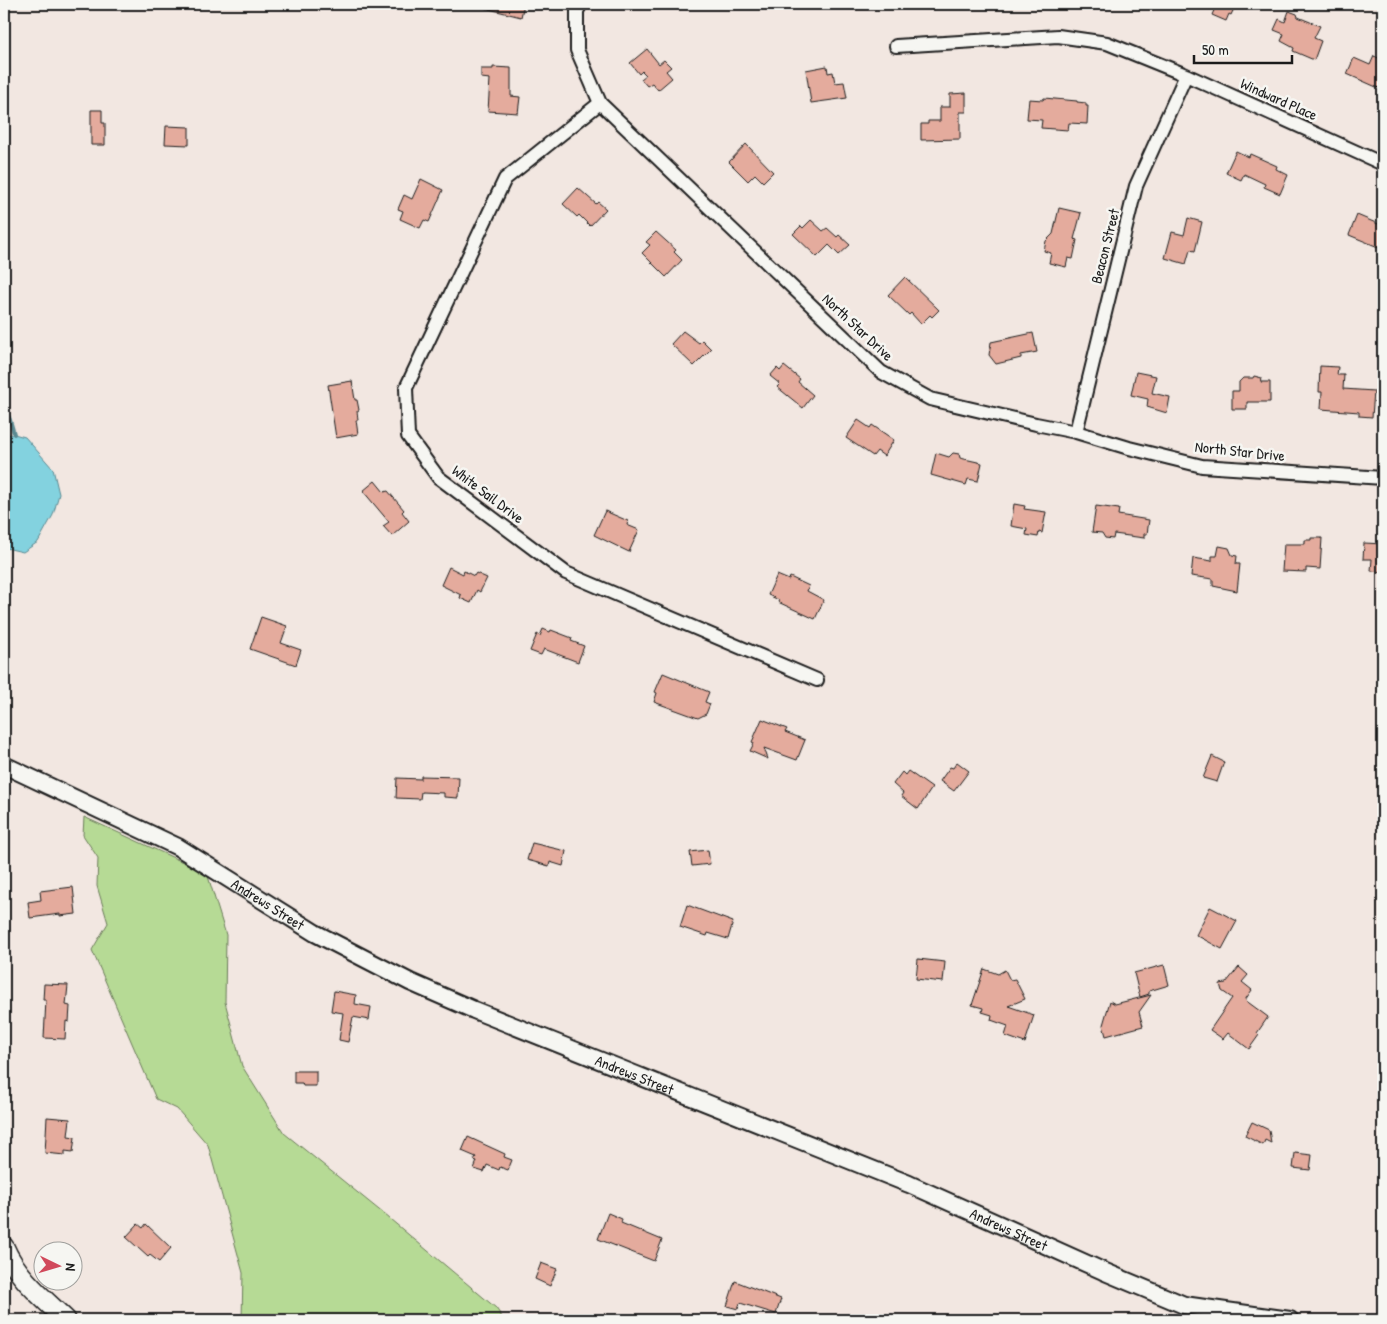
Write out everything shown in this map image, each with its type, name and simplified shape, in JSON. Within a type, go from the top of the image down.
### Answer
[{"type":"main road","points":[[4,1247],[7,1255],[34,1289],[66,1320]]},
{"type":"street","name":"North Star Drive","points":[[581,4],[577,11],[577,50],[600,103],[880,372],[930,399],[1076,432],[1129,448],[1202,466],[1383,478]]},
{"type":"street","name":"Windward Place","points":[[896,46],[1058,36],[1107,43],[1186,74],[1383,164]]},
{"type":"street","name":"Beacon Street","points":[[1076,432],[1136,186],[1186,74]]},
{"type":"street","name":"White Sail Drive","points":[[600,103],[505,178],[406,388],[408,436],[438,477],[566,573],[816,680]]},
{"type":"street","name":"Andrews Street","points":[[4,765],[178,848],[315,933],[410,982],[474,1010],[909,1184],[1184,1305],[1290,1320]]},
{"type":"green space","points":[[84,817],[207,873],[226,935],[225,1002],[242,1066],[284,1133],[496,1308],[504,1320],[242,1320],[243,1273],[208,1145],[177,1109],[156,1099],[92,950],[108,923],[97,886],[98,858],[83,835]]},
{"type":"water","points":[[14,434],[25,437],[53,469],[59,494],[53,515],[38,542],[23,552],[6,548],[4,545],[4,435]]},
{"type":"building","points":[[485,4],[524,4],[521,17],[485,8]]},
{"type":"building","points":[[1207,4],[1236,4],[1226,21],[1212,15],[1215,8]]},
{"type":"building","points":[[1289,11],[1320,26],[1314,38],[1321,41],[1314,60],[1293,51],[1294,48],[1281,41],[1284,34],[1274,30],[1279,19],[1285,22]]},
{"type":"building","points":[[647,49],[659,64],[664,60],[671,67],[666,71],[672,78],[658,90],[652,83],[647,86],[641,79],[646,75],[642,71],[639,74],[630,63]]},
{"type":"building","points":[[1374,56],[1383,60],[1383,90],[1347,74],[1354,58],[1370,65]]},
{"type":"building","points":[[827,66],[828,73],[833,72],[835,83],[844,82],[847,98],[811,103],[806,70]]},
{"type":"building","points":[[493,67],[511,68],[511,96],[520,97],[518,113],[488,111],[490,79],[481,78],[481,69],[493,69]]},
{"type":"building","points":[[966,93],[966,112],[960,112],[960,139],[921,140],[921,124],[928,124],[928,121],[940,121],[940,107],[950,107],[950,94]]},
{"type":"building","points":[[1044,98],[1086,103],[1086,106],[1088,106],[1087,124],[1069,123],[1068,130],[1041,128],[1042,120],[1027,119],[1029,99],[1043,100]]},
{"type":"building","points":[[91,110],[102,110],[102,123],[105,123],[105,145],[91,145]]},
{"type":"building","points":[[166,126],[189,127],[189,145],[165,144]]},
{"type":"building","points":[[746,144],[773,172],[763,182],[755,174],[748,181],[729,162]]},
{"type":"building","points":[[1236,151],[1249,157],[1250,154],[1277,166],[1276,169],[1288,175],[1280,194],[1264,187],[1265,184],[1244,174],[1241,180],[1226,173]]},
{"type":"building","points":[[421,179],[443,190],[429,222],[424,220],[420,228],[400,219],[403,211],[398,209],[404,195],[412,199]]},
{"type":"building","points":[[578,188],[596,204],[598,202],[606,209],[590,226],[579,215],[577,217],[563,204]]},
{"type":"building","points":[[1059,208],[1081,213],[1074,239],[1077,240],[1073,259],[1068,258],[1066,267],[1049,263],[1051,253],[1044,251],[1046,241],[1053,234]]},
{"type":"building","points":[[1357,215],[1383,226],[1383,249],[1349,235]]},
{"type":"building","points":[[1188,218],[1202,222],[1195,251],[1190,250],[1186,264],[1165,258],[1172,232],[1184,235]]},
{"type":"building","points":[[811,220],[823,231],[827,228],[837,237],[839,235],[850,245],[839,255],[829,245],[817,257],[793,234]]},
{"type":"building","points":[[656,232],[676,250],[674,252],[682,260],[666,277],[642,253],[650,245],[646,242]]},
{"type":"building","points":[[905,277],[939,310],[932,317],[930,315],[921,324],[911,313],[909,315],[888,295]]},
{"type":"building","points":[[683,331],[699,343],[702,340],[711,349],[694,366],[671,344]]},
{"type":"building","points":[[1033,333],[1037,352],[1021,355],[1021,358],[996,364],[989,355],[991,342]]},
{"type":"building","points":[[784,366],[800,379],[798,382],[813,395],[803,408],[777,387],[780,384],[770,376],[777,368],[780,371]]},
{"type":"building","points":[[1320,366],[1338,367],[1337,375],[1344,375],[1343,389],[1374,391],[1372,417],[1359,416],[1359,412],[1321,409],[1322,392],[1319,392]]},
{"type":"building","points":[[1136,372],[1156,376],[1152,393],[1170,397],[1167,413],[1147,407],[1148,399],[1131,395]]},
{"type":"building","points":[[1254,376],[1262,378],[1261,382],[1270,382],[1270,402],[1247,402],[1247,409],[1232,409],[1232,391],[1239,391],[1239,382],[1243,378],[1253,378]]},
{"type":"building","points":[[352,381],[355,400],[357,400],[359,410],[357,411],[358,420],[356,420],[358,434],[336,438],[328,385]]},
{"type":"building","points":[[858,420],[870,428],[872,425],[894,440],[884,456],[877,451],[873,456],[846,438]]},
{"type":"building","points":[[936,453],[949,457],[953,453],[959,454],[960,458],[982,463],[978,481],[968,479],[966,485],[931,475]]},
{"type":"building","points":[[375,481],[384,492],[388,491],[404,510],[402,512],[409,521],[392,536],[383,526],[389,522],[363,491]]},
{"type":"building","points":[[1014,504],[1025,506],[1024,509],[1046,512],[1042,533],[1039,532],[1038,537],[1026,535],[1027,529],[1011,526]]},
{"type":"building","points":[[1096,506],[1119,509],[1118,515],[1149,520],[1147,534],[1144,534],[1144,538],[1114,534],[1113,539],[1105,538],[1102,533],[1092,532]]},
{"type":"building","points":[[605,511],[628,521],[627,525],[639,530],[629,552],[594,535]]},
{"type":"building","points":[[1311,538],[1322,538],[1320,569],[1306,568],[1306,572],[1282,571],[1284,544],[1305,544],[1305,540],[1311,540]]},
{"type":"building","points":[[1364,543],[1383,544],[1383,572],[1371,571],[1372,559],[1363,559]]},
{"type":"building","points":[[1219,546],[1229,548],[1232,555],[1237,556],[1236,564],[1240,564],[1237,591],[1213,586],[1213,579],[1191,576],[1193,558],[1212,561],[1212,556],[1217,556]]},
{"type":"building","points":[[449,567],[463,574],[464,571],[474,576],[476,573],[487,578],[480,592],[477,590],[471,603],[460,598],[461,595],[441,585]]},
{"type":"building","points":[[777,575],[789,580],[790,577],[809,586],[807,591],[824,600],[815,619],[778,602],[779,600],[768,595]]},
{"type":"building","points":[[261,617],[287,626],[281,643],[301,650],[296,665],[250,649]]},
{"type":"building","points":[[543,629],[572,638],[571,641],[584,646],[578,662],[544,649],[541,655],[530,651],[537,634],[540,636]]},
{"type":"building","points":[[663,673],[709,692],[705,702],[710,704],[706,714],[698,718],[654,702],[657,693],[655,692]]},
{"type":"building","points":[[762,719],[787,729],[785,732],[805,740],[797,760],[764,748],[768,759],[750,751]]},
{"type":"building","points":[[1212,756],[1224,762],[1217,782],[1203,778]]},
{"type":"building","points":[[957,762],[969,771],[954,791],[940,781],[950,767],[953,768]]},
{"type":"building","points":[[908,771],[932,788],[918,809],[901,796],[903,793],[893,784],[902,772],[905,775]]},
{"type":"building","points":[[421,776],[459,777],[458,798],[444,797],[444,793],[421,792],[420,799],[396,798],[397,778],[421,779]]},
{"type":"building","points":[[532,843],[566,851],[563,866],[550,862],[549,866],[527,860]]},
{"type":"building","points":[[708,850],[710,864],[692,866],[690,852]]},
{"type":"building","points":[[73,887],[76,914],[30,918],[28,902],[41,900],[40,891]]},
{"type":"building","points":[[687,905],[733,922],[728,939],[708,933],[707,936],[680,927]]},
{"type":"building","points":[[1210,907],[1237,921],[1222,949],[1196,935]]},
{"type":"building","points":[[918,959],[945,962],[943,982],[916,979]]},
{"type":"building","points":[[1164,965],[1169,985],[1149,991],[1149,994],[1140,997],[1134,973]]},
{"type":"building","points":[[1239,967],[1248,975],[1242,982],[1252,990],[1245,1000],[1268,1017],[1249,1049],[1228,1033],[1223,1039],[1210,1030],[1232,998],[1222,991],[1220,984],[1226,983]]},
{"type":"building","points":[[984,969],[998,974],[1005,970],[1010,980],[1015,979],[1025,999],[1008,1006],[1034,1015],[1025,1043],[1005,1036],[1008,1026],[991,1020],[992,1015],[982,1012],[983,1008],[972,1005]]},
{"type":"building","points":[[44,984],[68,985],[66,1005],[70,1006],[69,1022],[66,1021],[65,1039],[44,1038],[46,1000],[43,1000]]},
{"type":"building","points":[[334,991],[356,995],[355,1004],[371,1007],[369,1020],[353,1017],[348,1042],[339,1040],[343,1013],[331,1011]]},
{"type":"building","points":[[1151,995],[1139,1012],[1143,1026],[1106,1036],[1103,1025],[1110,1001],[1115,1004]]},
{"type":"building","points":[[294,1071],[316,1071],[316,1086],[303,1086],[302,1083],[294,1083]]},
{"type":"building","points":[[47,1117],[70,1119],[68,1136],[75,1137],[73,1152],[65,1151],[65,1155],[45,1153]]},
{"type":"building","points":[[1252,1122],[1269,1130],[1271,1143],[1265,1140],[1263,1145],[1245,1136]]},
{"type":"building","points":[[468,1137],[505,1154],[504,1157],[512,1160],[508,1170],[500,1167],[499,1170],[487,1165],[484,1172],[474,1169],[477,1161],[474,1160],[476,1157],[462,1151]]},
{"type":"building","points":[[1295,1153],[1312,1155],[1310,1170],[1293,1168]]},
{"type":"building","points":[[608,1213],[622,1219],[621,1223],[662,1240],[654,1261],[598,1239]]},
{"type":"building","points":[[138,1224],[143,1228],[146,1224],[171,1248],[159,1262],[150,1255],[148,1257],[126,1237]]},
{"type":"building","points":[[541,1263],[557,1269],[550,1286],[535,1279]]},
{"type":"building","points":[[735,1281],[781,1299],[776,1314],[740,1303],[738,1309],[727,1306]]},
{"type":"waterway","points":[[4,406],[14,434]]}]
